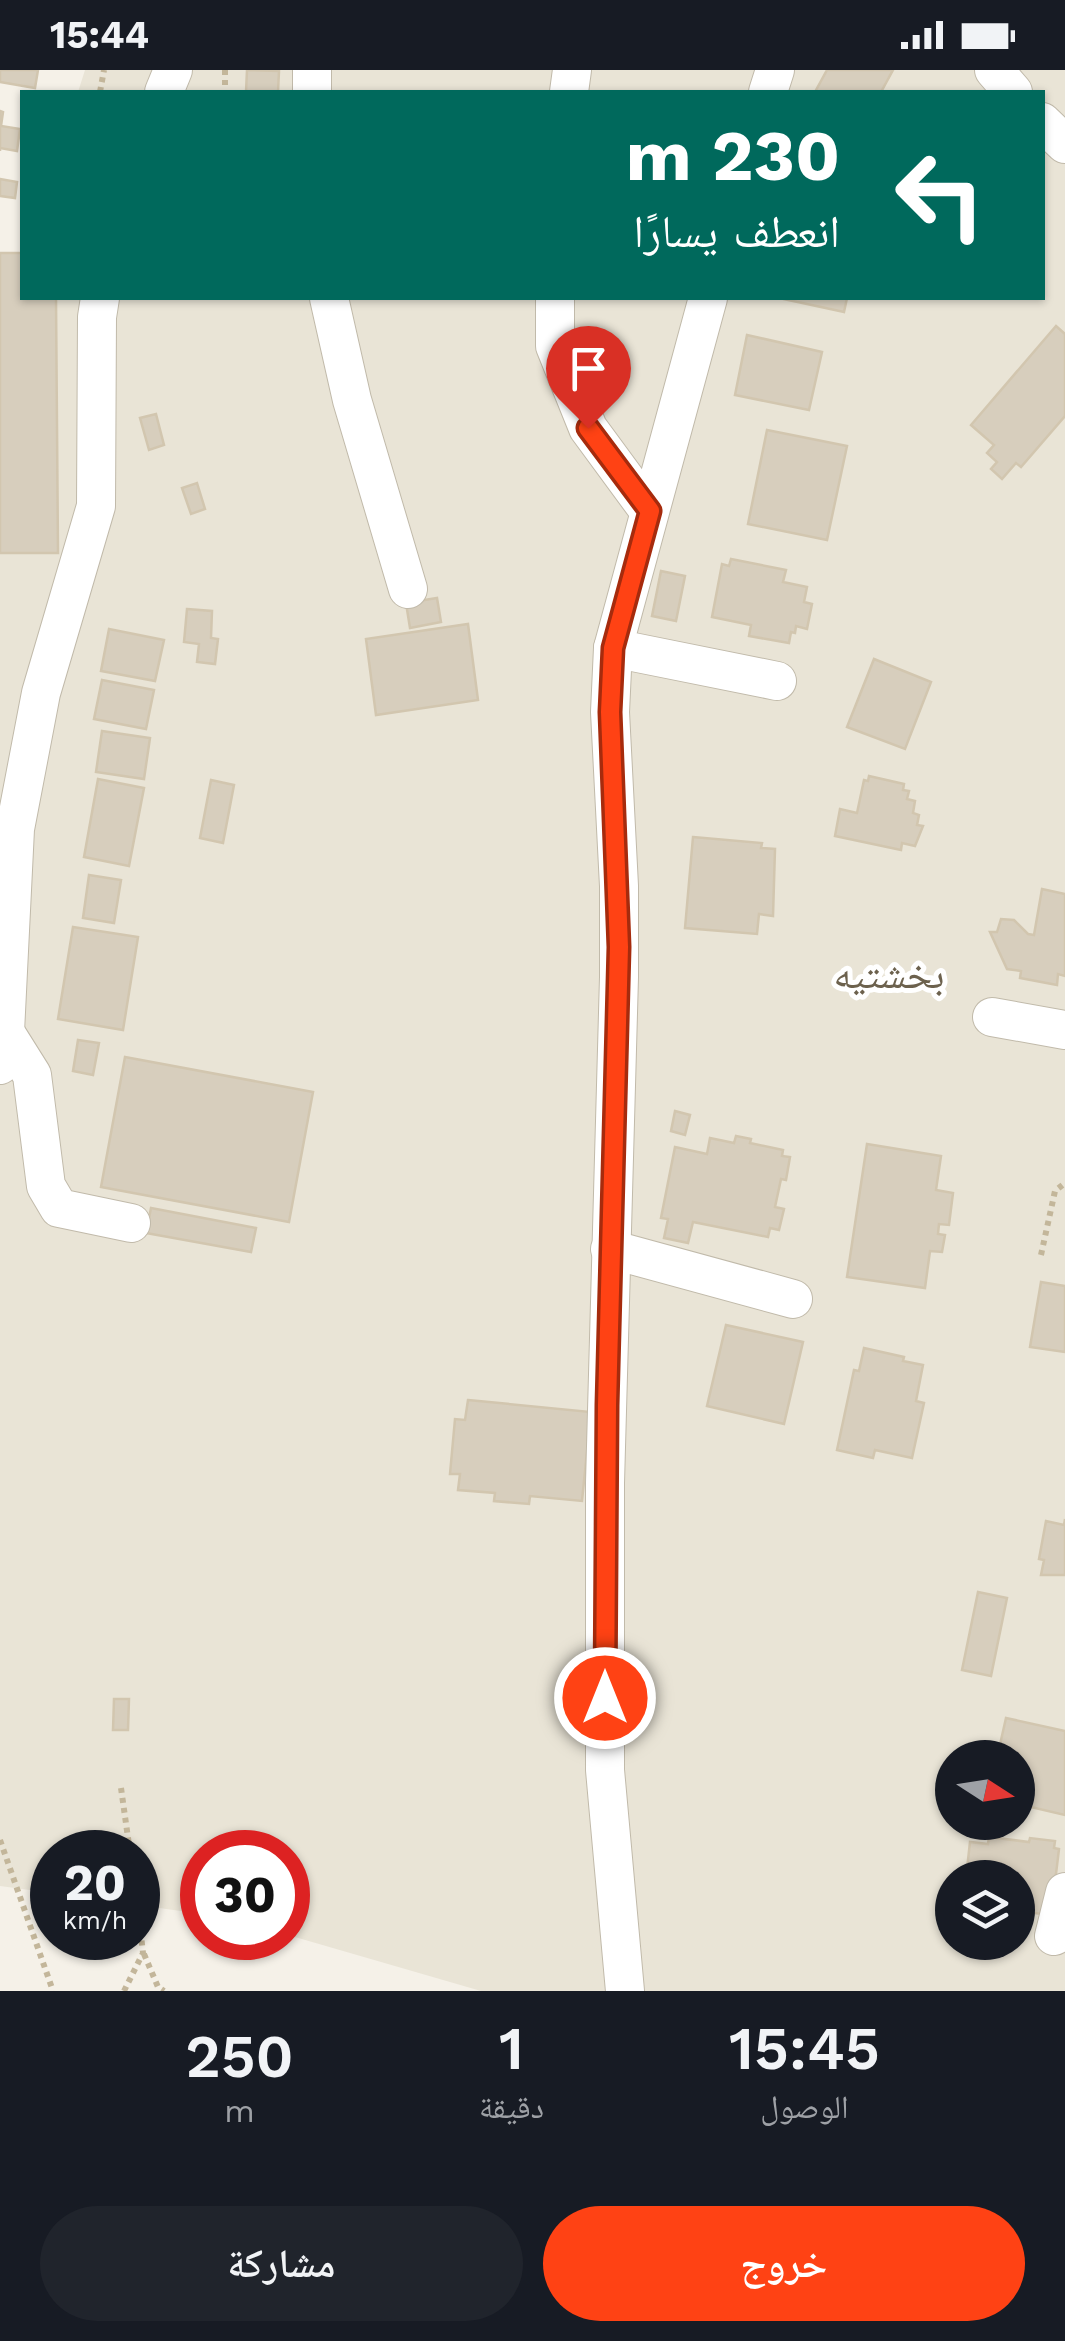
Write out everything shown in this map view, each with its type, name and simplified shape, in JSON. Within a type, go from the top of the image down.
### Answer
[{"type":"street","points":[[994,70],[1011,90]]},
{"type":"street","points":[[1045,125],[1065,144]]},
{"type":"street","points":[[100,300],[96,318],[96,506],[41,693],[15,829],[2,1049],[32,1075],[46,1186],[59,1208],[131,1224]]},
{"type":"street","points":[[329,300],[352,400],[408,589]]},
{"type":"street","points":[[555,300],[555,346],[588,428],[650,511]]},
{"type":"street","points":[[625,1991],[605,1770],[610,1249],[619,959],[610,712],[613,648],[707,300]]},
{"type":"street","points":[[613,648],[776,680]]},
{"type":"street","points":[[992,1017],[1065,1030]]},
{"type":"street","points":[[610,1249],[793,1299]]},
{"type":"street","points":[[1054,1936],[1065,1892]]},
{"type":"path","points":[[1040,1255],[1055,1191],[1065,1183]]},
{"type":"path","points":[[121,1788],[127,1830]]},
{"type":"path","points":[[0,1840],[53,1991]]},
{"type":"path","points":[[124,1991],[140,1960]]},
{"type":"path","points":[[147,1960],[164,1991]]},
{"type":"shaded area","points":[[85,70],[1065,70],[1065,1991],[481,1991],[310,1941],[310,1830],[180,1830],[180,1911],[160,1908],[160,1830],[30,1830],[30,1890],[0,1886],[0,308],[20,253],[20,300],[1045,300],[1045,90],[79,90]]},
{"type":"building","points":[[0,70],[38,70],[35,88],[0,82]]},
{"type":"building","points":[[247,70],[279,71],[278,90],[246,90]]},
{"type":"building","points":[[827,70],[893,70],[882,90],[816,90]]},
{"type":"building","points":[[0,111],[1,126],[20,129],[17,151],[0,148]]},
{"type":"building","points":[[0,179],[17,182],[15,198],[0,196]]},
{"type":"building","points":[[0,253],[20,253],[20,300],[56,300],[58,553],[0,553]]},
{"type":"building","points":[[788,300],[847,300],[844,312]]},
{"type":"building","points":[[1056,326],[1065,334],[1065,416],[1021,467],[1016,463],[1002,479],[991,469],[997,462],[987,453],[994,445],[971,425]]},
{"type":"building","points":[[747,335],[822,352],[809,410],[735,395]]},
{"type":"building","points":[[156,414],[164,445],[149,450],[140,418]]},
{"type":"building","points":[[767,430],[847,446],[827,540],[748,524]]},
{"type":"building","points":[[197,483],[205,509],[191,514],[182,488]]},
{"type":"building","points":[[731,559],[786,570],[783,582],[807,587],[804,602],[812,604],[807,629],[796,626],[789,643],[749,636],[751,625],[712,617],[722,564],[729,566]]},
{"type":"building","points":[[661,571],[685,576],[676,621],[652,616]]},
{"type":"building","points":[[437,598],[441,622],[410,628],[406,603]]},
{"type":"building","points":[[187,609],[212,611],[211,638],[218,639],[215,664],[197,662],[199,644],[184,642]]},
{"type":"building","points":[[468,624],[478,700],[376,715],[366,639]]},
{"type":"building","points":[[109,629],[164,640],[155,681],[101,671]]},
{"type":"building","points":[[874,659],[931,682],[905,749],[847,727]]},
{"type":"building","points":[[102,680],[154,690],[146,729],[94,719]]},
{"type":"building","points":[[102,731],[150,738],[144,779],[96,772]]},
{"type":"building","points":[[869,776],[904,784],[903,790],[909,791],[907,799],[915,801],[913,813],[919,815],[917,825],[923,826],[915,846],[902,843],[901,850],[835,836],[840,809],[857,813],[864,780],[868,781]]},
{"type":"building","points":[[98,779],[144,788],[129,866],[84,857]]},
{"type":"building","points":[[211,780],[234,785],[223,843],[200,838]]},
{"type":"building","points":[[693,837],[762,843],[761,848],[775,849],[773,916],[759,914],[757,934],[685,928]]},
{"type":"building","points":[[89,875],[121,880],[114,923],[83,918]]},
{"type":"building","points":[[1042,889],[1065,894],[1065,976],[1058,974],[1057,985],[1020,978],[1021,971],[1007,969],[990,932],[997,932],[1001,919],[1014,920],[1034,935]]},
{"type":"building","points":[[73,927],[138,937],[123,1030],[58,1019]]},
{"type":"building","points":[[78,1040],[99,1043],[93,1075],[73,1071]]},
{"type":"building","points":[[125,1057],[313,1092],[289,1222],[101,1187]]},
{"type":"building","points":[[675,1111],[690,1115],[685,1135],[671,1131]]},
{"type":"building","points":[[736,1136],[783,1150],[782,1156],[790,1157],[775,1207],[784,1209],[779,1230],[770,1228],[768,1237],[693,1222],[688,1243],[664,1238],[668,1219],[661,1218],[675,1147],[707,1154],[710,1138],[734,1143]]},
{"type":"building","points":[[867,1144],[941,1156],[936,1190],[953,1193],[949,1225],[939,1224],[938,1234],[945,1235],[942,1252],[930,1251],[925,1288],[847,1277]]},
{"type":"building","points":[[151,1208],[256,1228],[251,1252],[146,1233]]},
{"type":"building","points":[[1041,1282],[1065,1286],[1065,1352],[1030,1347]]},
{"type":"building","points":[[726,1325],[803,1342],[784,1424],[707,1406]]},
{"type":"building","points":[[864,1348],[923,1365],[916,1401],[924,1403],[912,1458],[875,1450],[873,1458],[837,1450],[854,1370],[859,1371]]},
{"type":"building","points":[[468,1400],[591,1412],[582,1501],[530,1496],[529,1504],[494,1501],[495,1493],[458,1490],[460,1474],[450,1474],[455,1419],[465,1420]]},
{"type":"building","points":[[1065,1519],[1065,1575],[1041,1575],[1044,1560],[1039,1559],[1046,1521],[1064,1525]]},
{"type":"building","points":[[978,1592],[1007,1598],[991,1676],[962,1670]]},
{"type":"building","points":[[114,1699],[129,1699],[128,1730],[113,1730]]},
{"type":"building","points":[[1006,1718],[1065,1731],[1065,1815],[1035,1808],[1035,1740],[1001,1740]]},
{"type":"building","points":[[989,1840],[1055,1841],[1054,1848],[1059,1849],[1051,1915],[1035,1913],[1035,1860],[968,1860],[970,1842],[988,1844]]},
{"type":"district","name":"بخشتيه","points":[[889,974]]},
{"type":"route","points":[[588,428],[650,511],[613,648],[610,712],[619,947],[607,1405],[605,1698]]}]
